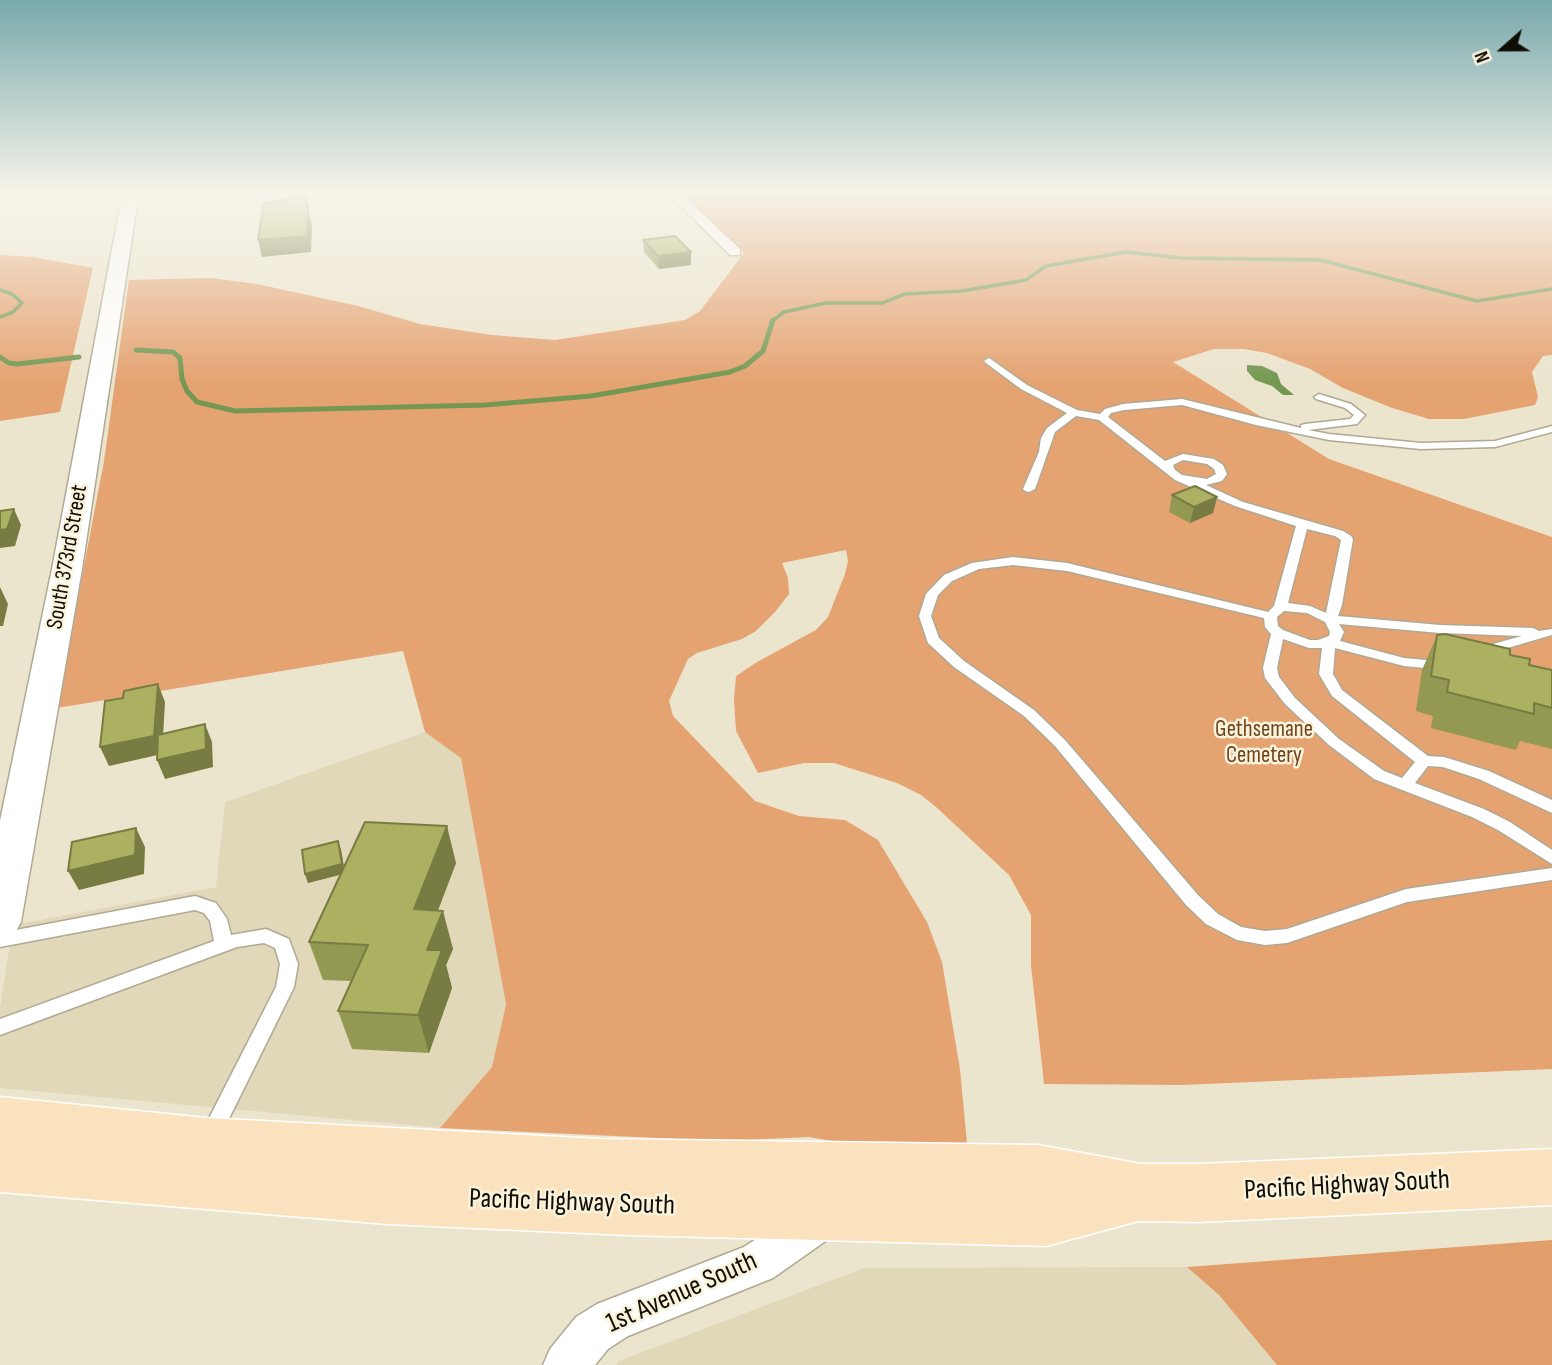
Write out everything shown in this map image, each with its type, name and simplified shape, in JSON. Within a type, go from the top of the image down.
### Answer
[{"type":"main road","name":"Pacific Highway South","points":[[0,1124],[206,1145],[600,1166],[1038,1173],[1142,1193],[1199,1193],[1552,1177]]},
{"type":"main road","name":"Pacific Highway South","points":[[0,1165],[388,1195],[832,1212],[1046,1217],[1142,1193]]},
{"type":"street","name":"South 373rd Street","points":[[0,922],[67,569],[120,255]]},
{"type":"street","name":"1st Avenue South","points":[[569,1361],[592,1334],[613,1320],[758,1263],[832,1212]]},
{"type":"lane","points":[[989,361],[1024,387],[1074,413],[1102,417],[1174,475],[1239,504],[1339,533],[1347,539],[1336,605],[1330,620]]},
{"type":"lane","points":[[1283,428],[1345,424],[1360,415],[1348,406],[1319,397]]},
{"type":"lane","points":[[1102,417],[1108,411],[1123,407],[1182,402],[1283,428],[1356,441],[1441,446],[1503,443],[1552,429]]},
{"type":"lane","points":[[1029,489],[1044,452],[1048,433],[1074,413]]},
{"type":"lane","points":[[1167,468],[1172,460],[1189,457],[1210,461],[1222,470],[1221,477],[1213,481],[1185,480]]},
{"type":"lane","points":[[1302,524],[1275,612],[1272,627],[1278,633],[1308,644],[1329,642],[1404,662],[1424,664],[1457,658],[1551,632]]},
{"type":"lane","points":[[1551,632],[1440,629],[1330,620],[1310,610],[1275,612],[1067,567],[1013,561],[976,566],[948,578],[932,594],[925,615],[933,640],[959,664],[1029,713],[1060,743],[1192,900],[1212,919],[1237,933],[1265,937],[1287,936],[1406,896],[1552,874]]},
{"type":"lane","points":[[1330,620],[1337,632],[1329,642],[1326,674],[1337,693],[1424,761],[1463,767],[1511,786],[1552,807]]},
{"type":"lane","points":[[1278,633],[1270,668],[1279,688],[1354,758],[1379,775],[1487,817],[1552,858]]},
{"type":"lane","points":[[1404,786],[1424,761]]},
{"type":"lane","points":[[0,940],[195,903],[210,908],[218,919],[224,944]]},
{"type":"lane","points":[[0,1027],[224,944],[266,936],[283,944],[289,964],[285,987],[206,1145]]},
{"type":"shaded area","points":[[1247,365],[1262,366],[1277,373],[1281,384],[1294,395],[1283,395],[1272,386],[1255,380],[1247,371]]},
{"type":"shaded area","points":[[425,732],[461,757],[506,1004],[492,1067],[440,1128],[0,1088],[0,1007],[13,925],[216,887],[225,802]]},
{"type":"shaded area","points":[[1552,1240],[1552,1365],[1277,1365],[1219,1295],[1187,1267]]},
{"type":"shaded area","points":[[1187,1267],[1219,1295],[1277,1365],[616,1365],[619,1361],[864,1268]]},
{"type":"green space","points":[[0,255],[33,257],[93,268],[60,412],[0,421]]},
{"type":"green space","name":"Gethsemane Cemetery","points":[[743,255],[1552,255],[1552,355],[1543,356],[1532,372],[1538,397],[1535,405],[1464,419],[1429,419],[1392,408],[1343,388],[1310,369],[1267,353],[1244,349],[1214,349],[1173,362],[1329,459],[1552,537],[1552,1069],[1183,1085],[1044,1084],[1031,965],[1031,915],[1009,875],[921,795],[897,783],[834,763],[804,763],[758,773],[736,731],[736,676],[816,630],[828,617],[845,574],[848,561],[846,550],[782,563],[788,578],[789,594],[775,612],[756,631],[742,639],[697,653],[688,659],[669,701],[673,716],[755,801],[799,816],[845,820],[878,840],[927,922],[942,962],[960,1069],[967,1143],[843,1143],[809,1137],[723,1141],[440,1128],[492,1067],[506,1004],[461,758],[425,732],[403,651],[57,708],[104,461],[129,280],[211,278],[257,284],[358,306],[420,324],[492,335],[555,340],[685,320],[700,311]]},
{"type":"building","points":[[1195,486],[1217,497],[1194,507],[1172,495]]},
{"type":"building","points":[[14,509],[7,529],[0,530],[0,511]]},
{"type":"building","points":[[1445,634],[1510,649],[1510,655],[1530,659],[1529,665],[1552,670],[1552,708],[1534,703],[1534,714],[1447,692],[1449,680],[1431,676],[1437,635]]},
{"type":"building","points":[[158,684],[154,736],[100,747],[105,701],[123,698],[124,691]]},
{"type":"building","points":[[205,724],[206,749],[157,760],[158,735]]},
{"type":"building","points":[[365,822],[447,826],[414,909],[443,911],[427,950],[442,950],[418,1015],[338,1011],[368,945],[309,942]]},
{"type":"building","points":[[136,828],[135,855],[68,871],[72,842]]},
{"type":"building","points":[[338,841],[342,864],[305,874],[302,850]]},
{"type":"waterway","points":[[773,321],[784,312],[826,303],[882,303],[905,294],[962,291],[1026,280],[1046,266],[1111,255]]},
{"type":"waterway","points":[[1150,255],[1180,258],[1320,260],[1477,301],[1552,289]]},
{"type":"waterway","points":[[0,290],[12,294],[22,303],[13,312],[0,317]]},
{"type":"waterway","points":[[136,350],[173,352],[180,358],[182,379],[187,391],[197,402],[235,411],[485,405],[591,396],[730,372],[745,366],[763,351],[773,321]]},
{"type":"waterway","points":[[0,357],[9,363],[17,364],[79,357]]}]
